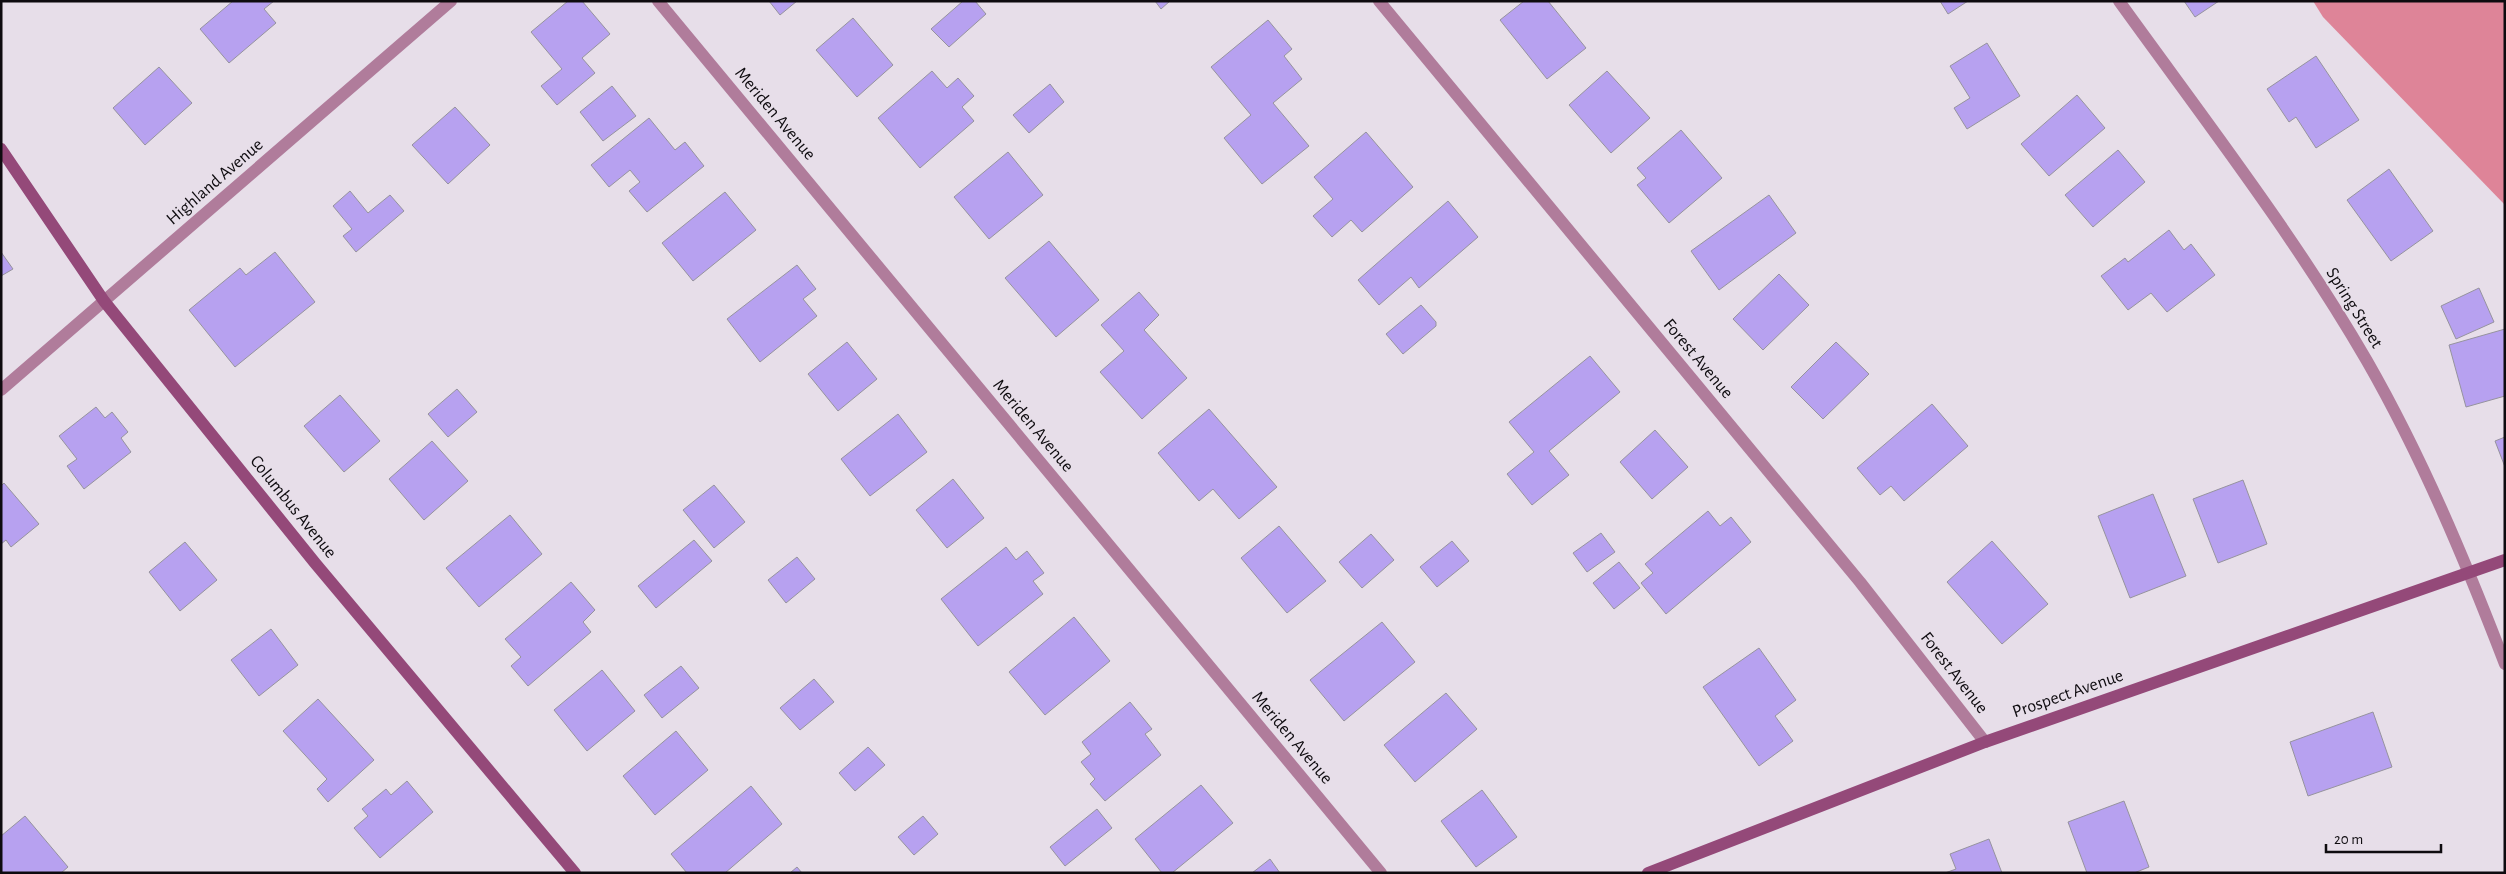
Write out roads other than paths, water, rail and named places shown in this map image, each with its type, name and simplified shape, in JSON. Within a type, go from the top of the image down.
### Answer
[{"type":"street","name":"Highland Avenue","points":[[1,390],[452,1]]},
{"type":"street","name":"Meriden Avenue","points":[[658,1],[1381,873]]},
{"type":"street","name":"Forest Avenue","points":[[1379,1],[1860,582],[1985,742]]},
{"type":"street","name":"Spring Street","points":[[2119,1],[2309,268],[2367,362],[2416,454],[2470,572],[2505,664]]},
{"type":"street","name":"Columbus Avenue","points":[[1,149],[104,301],[315,563],[575,873]]},
{"type":"street","name":"Prospect Avenue","points":[[1648,873],[1985,742],[2505,560]]}]
